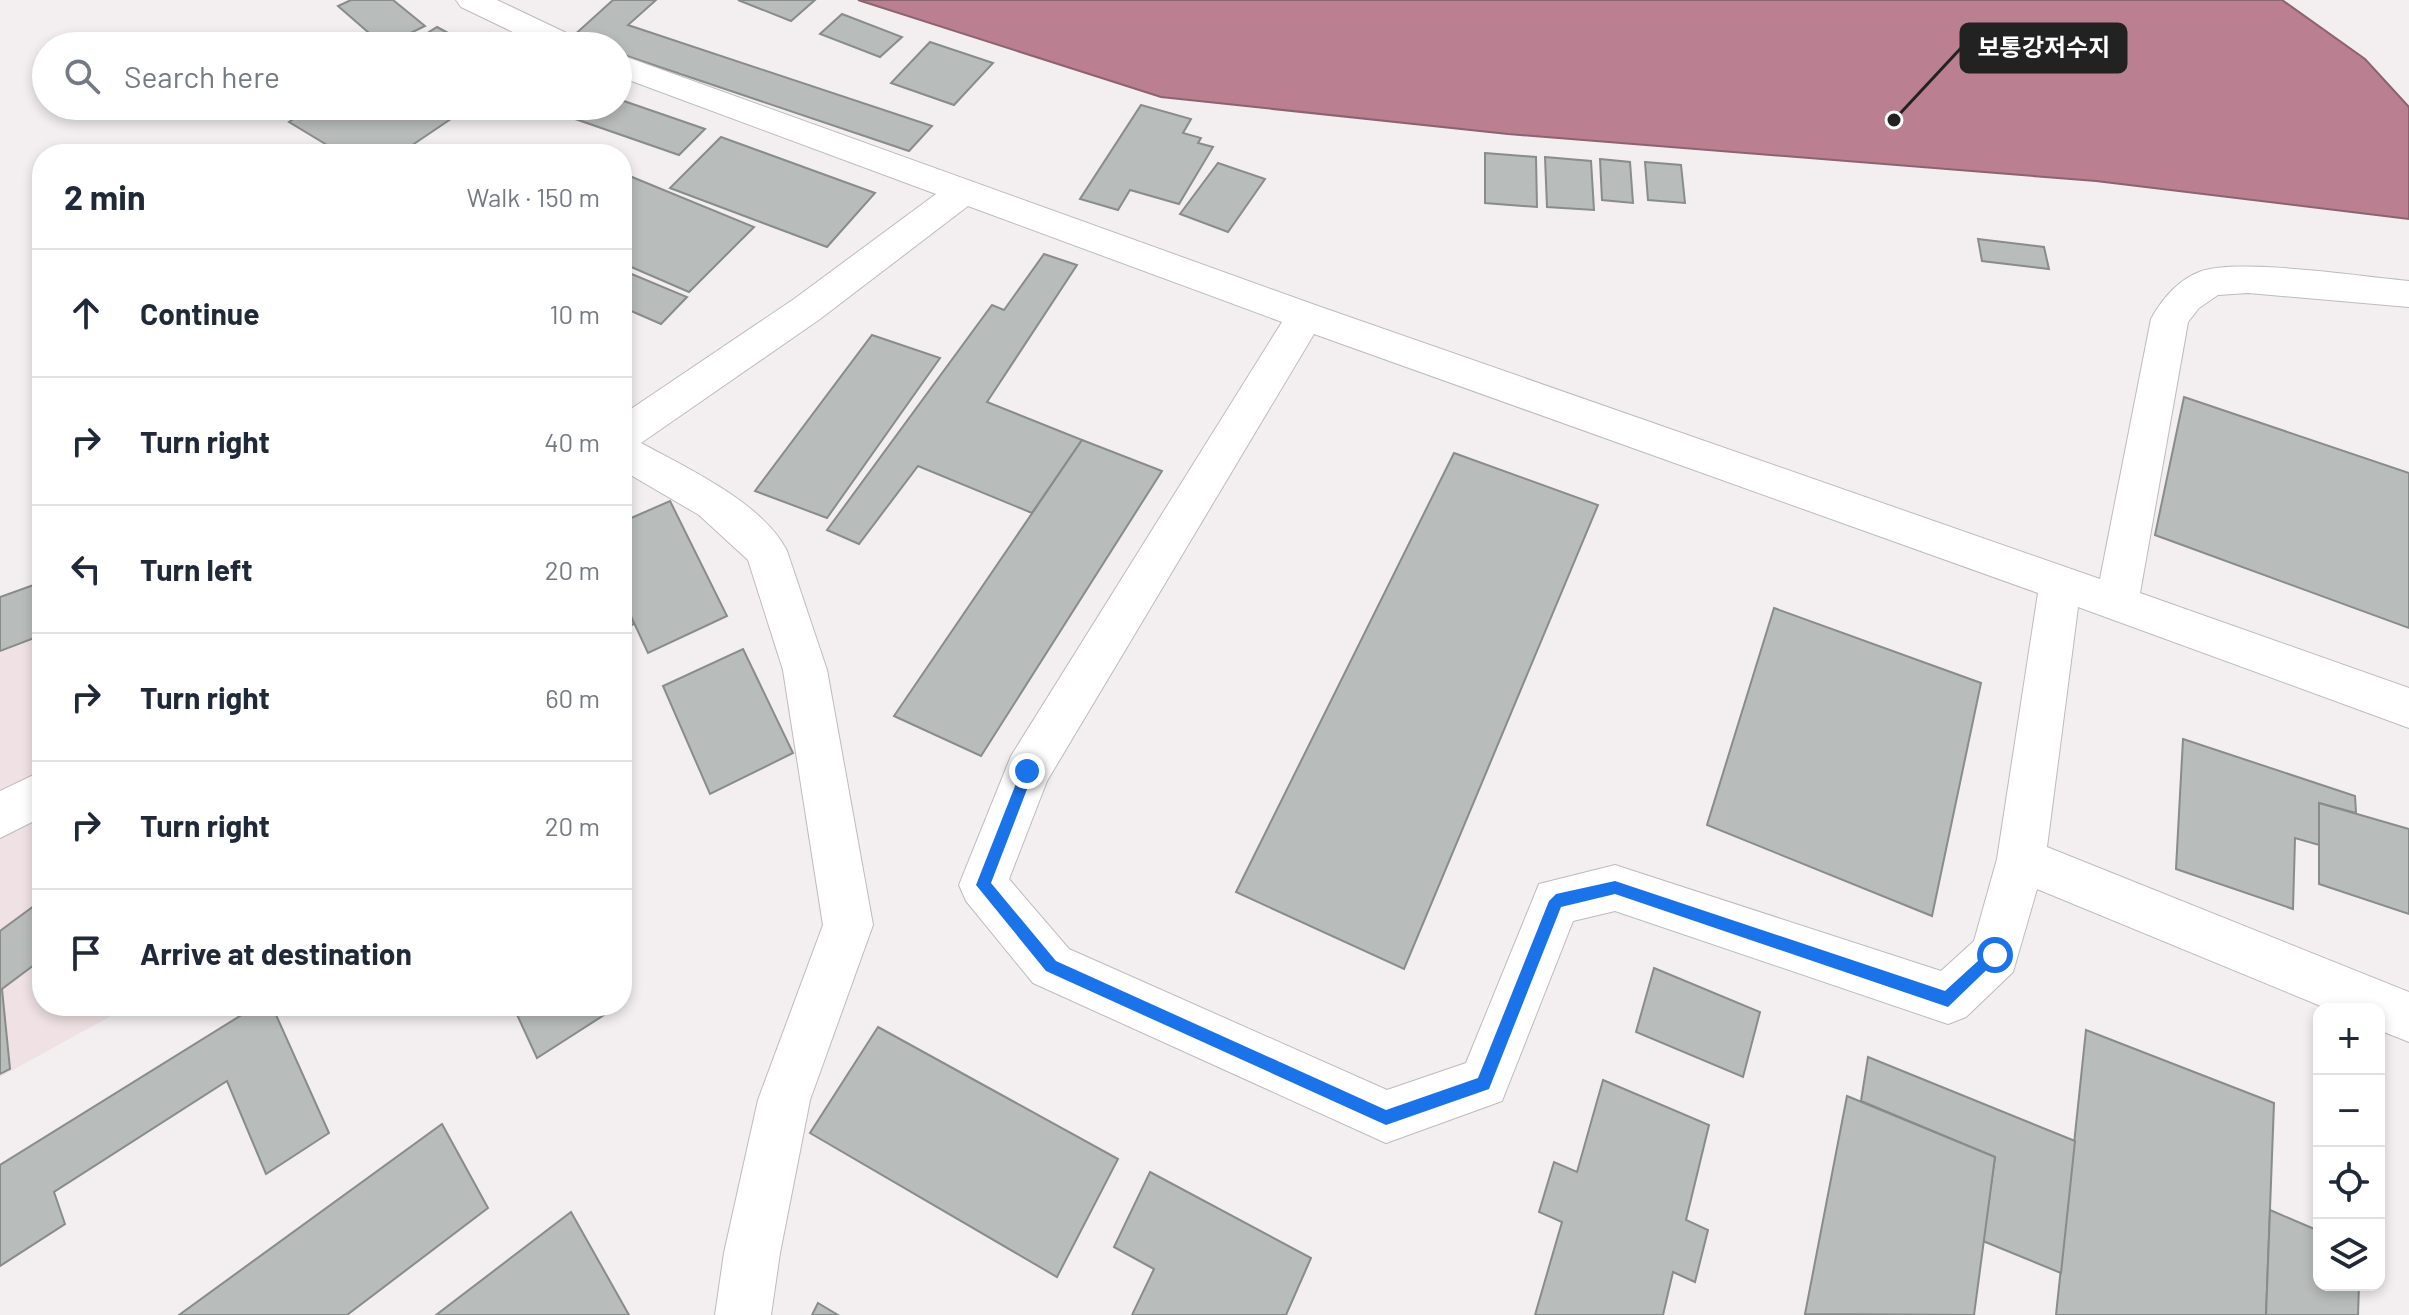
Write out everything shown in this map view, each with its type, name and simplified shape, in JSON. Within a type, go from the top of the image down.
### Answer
[{"type":"street","points":[[472,0],[539,32]]},
{"type":"street","points":[[632,69],[1305,316],[2409,708]]},
{"type":"street","points":[[632,428],[807,309],[965,190]]},
{"type":"street","points":[[2117,603],[2170,319],[2186,298],[2210,282],[2248,280],[2409,294]]},
{"type":"street","points":[[1305,316],[1027,771],[983,885],[1051,966],[1386,1117],[1484,1083],[1556,901],[1615,888],[1948,999],[1995,955],[2021,859],[2060,585]]},
{"type":"street","points":[[632,457],[714,503],[766,551],[805,670],[848,925],[784,1100],[752,1253],[743,1315]]},
{"type":"street","points":[[0,816],[32,798]]},
{"type":"street","points":[[2021,859],[2409,1017]]},
{"type":"shaded area","points":[[858,0],[2282,0],[2365,59],[2409,107],[2409,219],[2096,181],[1508,134],[1161,97]]},
{"type":"shaded area","points":[[32,586],[32,1016],[111,1016],[0,1077],[0,597]]},
{"type":"building","points":[[351,0],[393,0],[425,26],[413,32],[368,32],[338,6]]},
{"type":"building","points":[[613,0],[656,0],[628,25],[932,126],[909,151],[632,58],[632,32],[578,32]]},
{"type":"building","points":[[738,0],[815,0],[791,21]]},
{"type":"building","points":[[842,14],[902,37],[880,57],[820,34]]},
{"type":"building","points":[[437,27],[446,32],[429,32]]},
{"type":"building","points":[[930,42],[993,63],[954,105],[891,83]]},
{"type":"building","points":[[632,104],[705,129],[679,155],[578,120],[632,120]]},
{"type":"building","points":[[1141,105],[1191,119],[1183,133],[1201,138],[1198,143],[1213,147],[1179,204],[1130,190],[1118,210],[1080,199]]},
{"type":"building","points":[[449,120],[414,144],[325,144],[289,122]]},
{"type":"building","points":[[721,137],[875,193],[827,247],[670,188]]},
{"type":"building","points":[[1485,153],[1536,157],[1537,207],[1485,203]]},
{"type":"building","points":[[1545,157],[1591,161],[1594,210],[1547,207]]},
{"type":"building","points":[[1600,159],[1630,162],[1633,203],[1602,200]]},
{"type":"building","points":[[1645,162],[1681,165],[1685,203],[1648,200]]},
{"type":"building","points":[[1218,163],[1265,179],[1228,232],[1180,214]]},
{"type":"building","points":[[632,177],[754,227],[689,292],[632,267]]},
{"type":"building","points":[[1978,239],[2044,247],[2049,269],[1982,261]]},
{"type":"building","points":[[1044,254],[1077,265],[987,402],[1082,440],[1032,513],[918,466],[859,544],[827,530],[992,305],[1004,310]]},
{"type":"building","points":[[632,274],[687,297],[661,324],[632,311]]},
{"type":"building","points":[[872,335],[940,358],[827,518],[755,491]]},
{"type":"building","points":[[2184,397],[2409,473],[2409,628],[2155,535]]},
{"type":"building","points":[[1082,440],[1162,471],[981,756],[894,716]]},
{"type":"building","points":[[1454,453],[1598,505],[1404,969],[1236,892]]},
{"type":"building","points":[[670,501],[727,616],[648,653],[632,619],[632,518]]},
{"type":"building","points":[[32,586],[32,639],[0,651],[0,597]]},
{"type":"building","points":[[1774,608],[1981,683],[1932,916],[1707,825]]},
{"type":"building","points":[[743,649],[793,753],[710,794],[663,686]]},
{"type":"building","points":[[2183,739],[2355,796],[2356,813],[2319,803],[2319,845],[2295,838],[2293,909],[2176,869]]},
{"type":"building","points":[[2319,803],[2409,829],[2409,914],[2319,884]]},
{"type":"building","points":[[32,907],[32,966],[2,989],[10,1069],[0,1074],[0,931]]},
{"type":"building","points":[[1654,968],[1760,1012],[1743,1077],[1636,1032]]},
{"type":"building","points":[[240,1016],[276,1016],[329,1133],[266,1174],[227,1081],[54,1192],[65,1224],[0,1266],[0,1165]]},
{"type":"building","points":[[518,1016],[603,1016],[537,1058]]},
{"type":"building","points":[[878,1027],[1118,1159],[1057,1277],[810,1133]]},
{"type":"building","points":[[2086,1030],[2274,1103],[2266,1315],[2056,1315]]},
{"type":"building","points":[[1868,1057],[2075,1141],[2061,1273],[1983,1241],[1995,1157],[1861,1101]]},
{"type":"building","points":[[1603,1080],[1709,1125],[1686,1220],[1708,1230],[1695,1282],[1673,1272],[1663,1315],[1535,1315],[1562,1222],[1539,1212],[1554,1162],[1577,1172]]},
{"type":"building","points":[[1847,1096],[1995,1157],[1974,1315],[1805,1314]]},
{"type":"building","points":[[442,1124],[488,1208],[347,1315],[179,1315]]},
{"type":"building","points":[[1150,1172],[1311,1258],[1286,1315],[1132,1315],[1154,1269],[1114,1247]]},
{"type":"building","points":[[2270,1210],[2313,1228],[2313,1291],[2359,1291],[2358,1315],[2266,1315]]},
{"type":"building","points":[[571,1212],[629,1315],[436,1315]]},
{"type":"building","points":[[818,1303],[838,1315],[812,1315]]},
{"type":"place","name":"보통강저수지","points":[[1894,120]]},
{"type":"route","points":[[1027,771],[983,885],[1051,966],[1386,1117],[1484,1083],[1556,901],[1615,888],[1948,999],[1995,955]]}]
